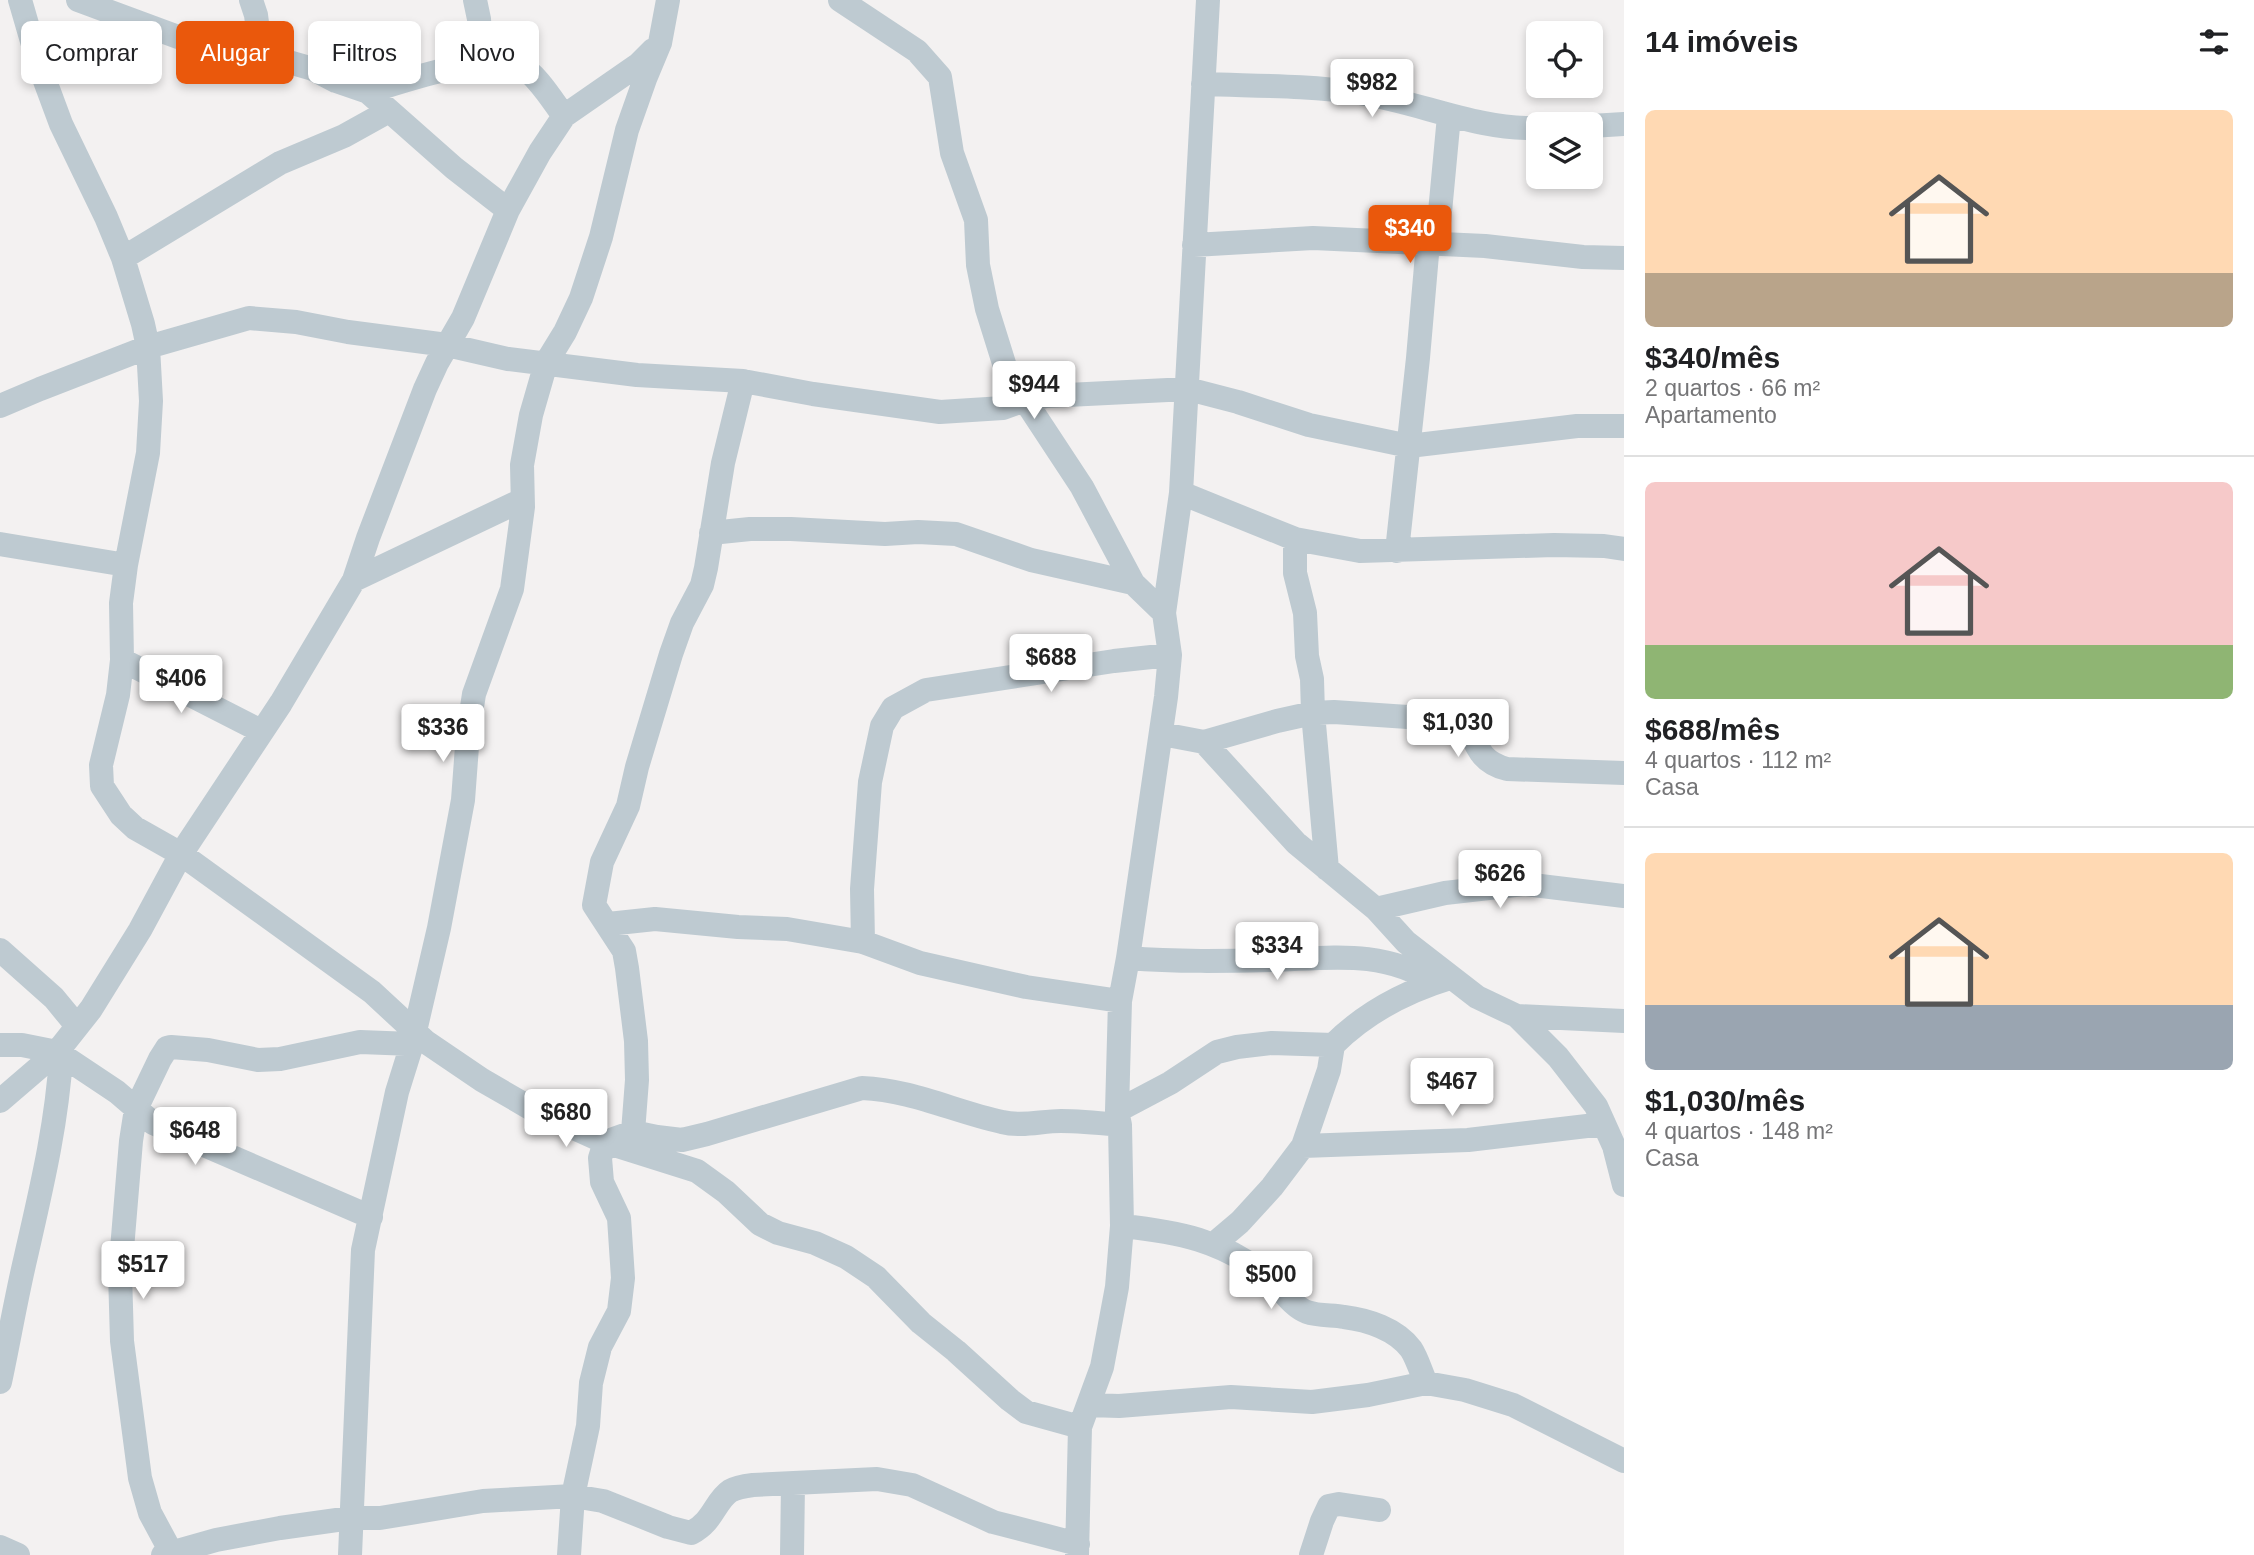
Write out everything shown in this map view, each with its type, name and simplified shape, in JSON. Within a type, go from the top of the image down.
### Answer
[{"type":"street","points":[[20,0],[38,62],[61,124],[123,258],[148,347],[151,401],[148,453],[121,603],[122,660],[118,695],[101,765],[102,786],[121,816],[135,828],[181,854],[372,992],[413,1036],[482,1080],[532,1109],[605,1142],[697,1171],[726,1192],[760,1224],[846,1257],[876,1277],[921,1323],[1026,1412],[1085,1416],[1118,1406],[1231,1398],[1312,1402],[1368,1395],[1426,1383],[1465,1390],[1513,1405],[1624,1461]]},
{"type":"street","points":[[78,0],[176,36]]},
{"type":"street","points":[[251,0],[257,21]]},
{"type":"street","points":[[475,0],[479,21]]},
{"type":"street","points":[[349,1555],[363,1250],[397,1092],[429,973],[455,845],[463,800],[474,694],[512,589],[522,500],[522,465],[531,415],[545,363],[565,332],[601,237],[627,130],[660,43],[668,0]]},
{"type":"street","points":[[840,0],[917,51],[940,77],[952,153],[976,220],[978,265],[987,309],[1007,373],[1082,487],[1133,583],[1164,613]]},
{"type":"street","points":[[413,1036],[360,1042],[281,1059],[258,1059],[208,1050],[167,1048],[136,1109],[120,1273],[122,1341],[140,1478],[150,1513],[167,1554],[229,1538],[351,1518],[380,1518],[483,1501],[573,1496],[603,1501],[668,1527],[691,1533],[704,1527],[727,1492],[737,1488],[877,1479],[912,1485],[993,1522],[1077,1550],[1085,1416],[1102,1367],[1117,1287],[1122,1226],[1120,1001],[1162,734],[1170,655],[1164,613],[1181,493],[1208,0]]},
{"type":"street","points":[[0,1101],[59,1054],[91,1009],[140,930],[181,854],[281,703],[355,580],[368,538],[425,389],[463,318],[508,210],[540,152],[564,116],[639,64],[660,43]]},
{"type":"street","points":[[294,64],[368,92],[454,168],[508,210]]},
{"type":"street","points":[[368,92],[435,73]]},
{"type":"street","points":[[539,84],[564,116]]},
{"type":"street","points":[[1203,84],[1360,93],[1449,116],[1514,129],[1526,128]]},
{"type":"street","points":[[123,258],[280,163],[344,136],[389,111]]},
{"type":"street","points":[[1397,551],[1449,116]]},
{"type":"street","points":[[1603,125],[1624,124]]},
{"type":"street","points":[[1194,245],[1313,238],[1485,246],[1583,257],[1624,258]]},
{"type":"street","points":[[0,407],[148,347],[249,318],[296,322],[447,345],[508,359],[637,375],[743,381],[940,412],[1003,408],[1047,396],[1188,390],[1238,402],[1309,425],[1409,446],[1577,426],[1624,426]]},
{"type":"street","points":[[633,1132],[637,1080],[636,1041],[627,968],[624,951],[594,905],[602,862],[628,806],[671,654],[682,623],[702,585],[723,463],[743,381]]},
{"type":"street","points":[[1181,493],[1295,539],[1360,551],[1554,545],[1624,549]]},
{"type":"street","points":[[355,580],[522,500]]},
{"type":"street","points":[[711,533],[791,529],[886,534],[956,534],[1031,560],[1133,583]]},
{"type":"street","points":[[1295,539],[1295,573],[1305,613],[1328,869]]},
{"type":"street","points":[[0,544],[126,565]]},
{"type":"street","points":[[863,942],[862,889],[870,782],[882,726],[893,708],[926,690],[1170,655]]},
{"type":"street","points":[[122,660],[261,731]]},
{"type":"street","points":[[1162,734],[1204,742],[1313,713],[1452,720],[1466,723],[1480,752],[1492,765],[1624,773]]},
{"type":"street","points":[[1204,742],[1296,843],[1376,909],[1443,980]]},
{"type":"street","points":[[1376,909],[1445,893],[1524,884],[1624,896]]},
{"type":"street","points":[[608,924],[655,919],[787,929],[863,942],[920,963],[1026,987],[1065,995],[1120,1001]]},
{"type":"street","points":[[0,950],[54,998],[77,1026]]},
{"type":"street","points":[[1128,958],[1179,962],[1365,957],[1443,980],[1517,1016],[1558,1056],[1596,1106],[1614,1139],[1624,1185]]},
{"type":"street","points":[[1214,1244],[1248,1214],[1303,1146],[1329,1070],[1333,1045],[1350,1028],[1376,1010],[1443,980]]},
{"type":"street","points":[[1517,1016],[1624,1021]]},
{"type":"street","points":[[605,1142],[633,1132],[682,1140],[862,1088],[913,1095],[1003,1122],[1022,1125],[1119,1118],[1217,1052],[1272,1043],[1333,1045]]},
{"type":"street","points":[[0,1045],[22,1045],[59,1054],[93,1074],[153,1123],[371,1217]]},
{"type":"street","points":[[0,1382],[46,1173],[60,1085],[59,1054]]},
{"type":"street","points":[[1303,1146],[1468,1140],[1614,1139]]},
{"type":"street","points":[[569,1555],[573,1496],[588,1426],[591,1383],[600,1347],[619,1311],[623,1278],[619,1218],[602,1182],[600,1158],[605,1142]]},
{"type":"street","points":[[1122,1226],[1160,1230],[1214,1244],[1247,1261],[1307,1312],[1349,1317],[1373,1323],[1396,1334],[1411,1349],[1426,1383]]},
{"type":"street","points":[[792,1555],[793,1484]]},
{"type":"street","points":[[1311,1555],[1329,1506],[1339,1504],[1378,1510]]},
{"type":"street","points":[[0,1547],[18,1555]]}]
